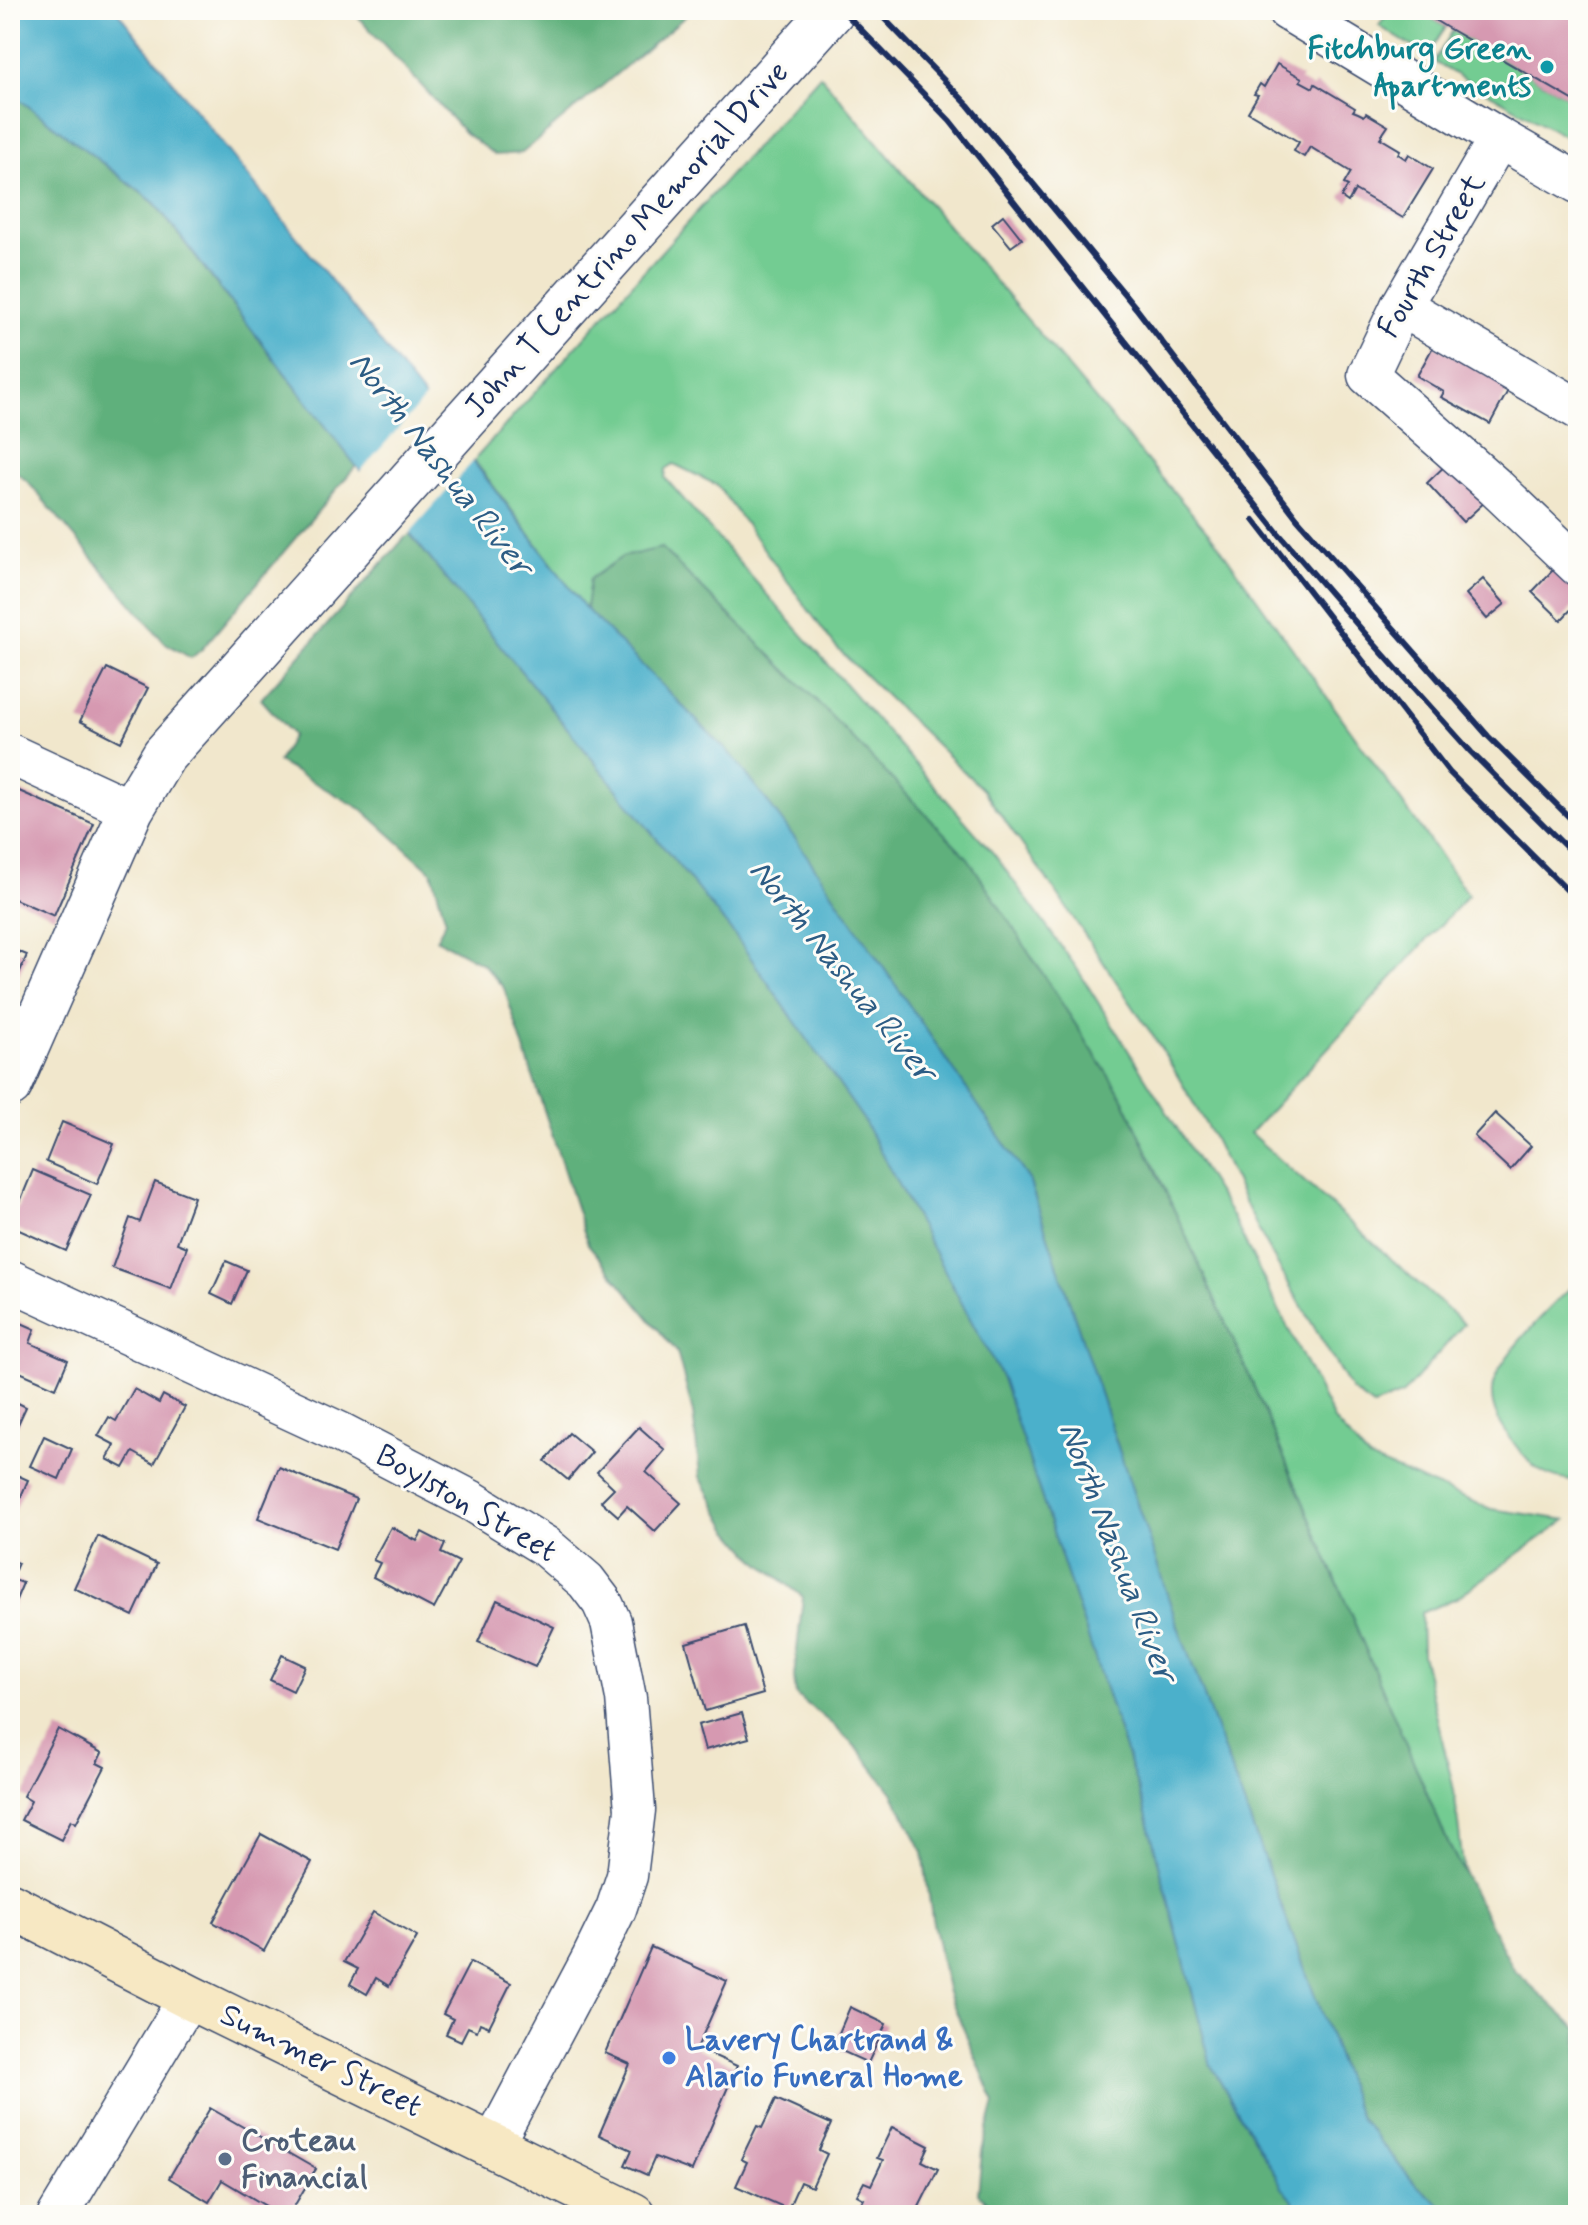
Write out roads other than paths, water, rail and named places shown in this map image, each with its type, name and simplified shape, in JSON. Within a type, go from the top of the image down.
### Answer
[{"type":"main road","name":"Summer Street","points":[[10,1905],[189,1997],[633,2215]]},
{"type":"street","name":"John T Centrino Memorial Drive","points":[[10,1085],[131,810],[164,755],[833,10]]},
{"type":"street","points":[[1287,10],[1578,183]]},
{"type":"street","name":"Fourth Street","points":[[1499,138],[1401,306],[1368,375],[1495,487],[1578,566]]},
{"type":"street","points":[[1401,306],[1578,409]]},
{"type":"street","points":[[10,754],[131,810]]},
{"type":"street","name":"Boylston Street","points":[[10,1280],[341,1433],[472,1501],[545,1546],[586,1581],[602,1602],[611,1622],[626,1698],[633,1773],[635,1810],[627,1876],[616,1909],[493,2145]]},
{"type":"street","points":[[58,2215],[189,1997]]},
{"type":"water","name":"North Nashua River","points":[[10,10],[116,10],[420,392],[586,609],[735,759],[796,840],[1029,1180],[1176,1621],[1360,2118],[1415,2184],[1453,2215],[1304,2215],[1283,2188],[1211,2065],[1144,1806],[1002,1378],[863,1119],[734,934],[377,493],[155,203],[10,92]]},
{"type":"railway","points":[[842,10],[950,121],[1279,534],[1375,645],[1471,752],[1578,859]]},
{"type":"railway","points":[[876,10],[968,105],[1136,308],[1297,518],[1488,736],[1578,826]]},
{"type":"railway","points":[[1254,520],[1449,772],[1578,901]]},
{"type":"place","name":"Fitchburg Green Apartments","points":[[1547,67]]},
{"type":"place","name":"Lavery Chartrand & Alario Funeral Home","points":[[669,2058]]},
{"type":"place","name":"Croteau Financial","points":[[225,2159]]}]
